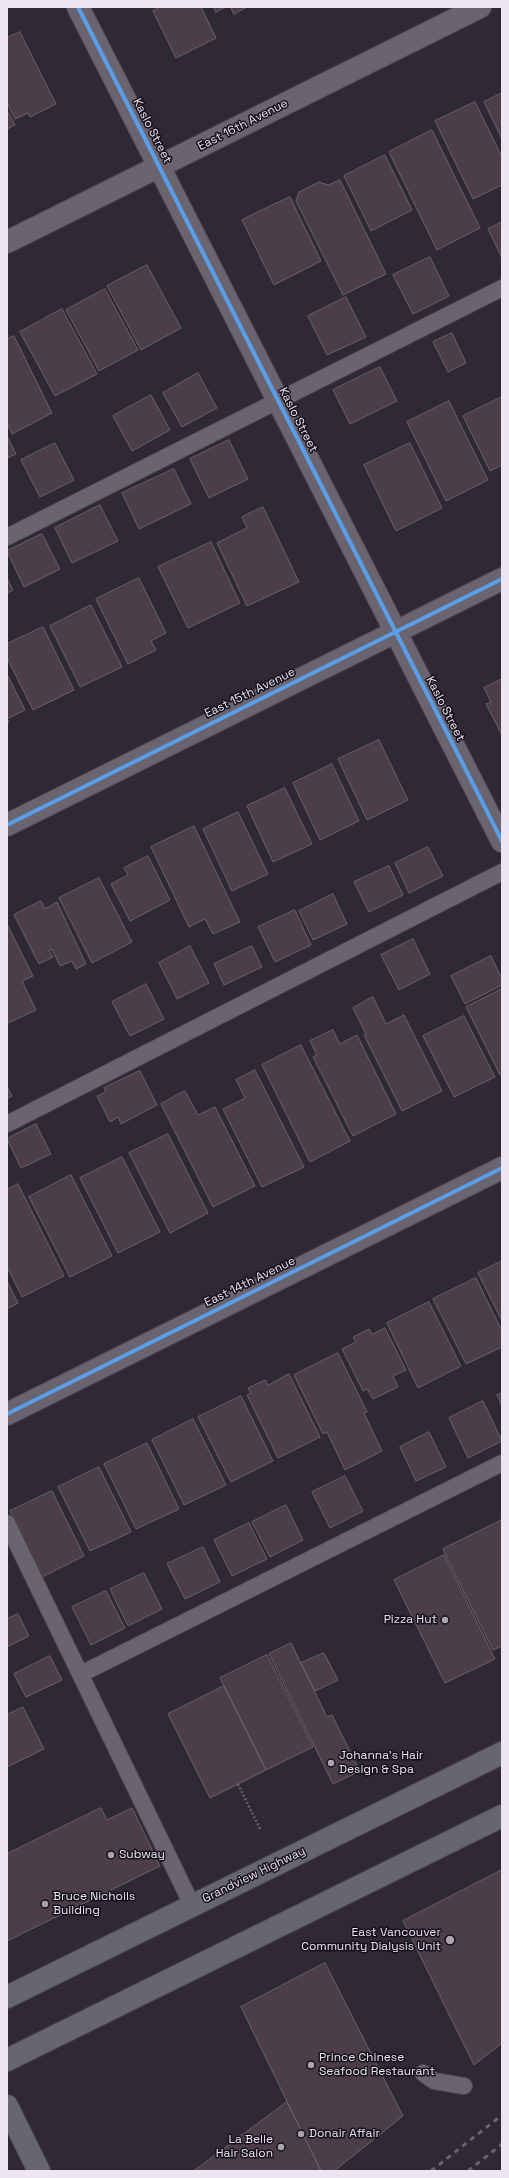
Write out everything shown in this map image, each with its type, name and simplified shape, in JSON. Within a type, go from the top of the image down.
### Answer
[{"type":"main road","name":"Grandview Highway","points":[[7,1997],[502,1753]]},
{"type":"main road","points":[[7,2060],[502,1816]]},
{"type":"main road","points":[[7,2106],[39,2171]]},
{"type":"street","name":"Kaslo Street","points":[[78,7],[502,841]]},
{"type":"street","name":"East 16th Avenue","points":[[7,242],[480,7]]},
{"type":"street","name":"East 15th Avenue","points":[[7,825],[502,579]]},
{"type":"street","name":"East 14th Avenue","points":[[7,1414],[502,1168]]},
{"type":"lane","points":[[7,536],[502,288]]},
{"type":"lane","points":[[7,1124],[502,872]]},
{"type":"lane","points":[[81,1674],[502,1463]]},
{"type":"lane","points":[[7,1523],[192,1905]]},
{"type":"lane","points":[[423,2073],[434,2081],[464,2086]]},
{"type":"path","points":[[238,1784],[260,1829]]},
{"type":"building","points":[[161,7],[201,7],[216,38],[176,58],[153,11]]},
{"type":"building","points":[[214,7],[226,7],[216,12]]},
{"type":"building","points":[[231,7],[247,7],[234,14]]},
{"type":"building","points":[[20,32],[56,104],[30,117],[28,113],[15,119],[7,103],[7,38]]},
{"type":"building","points":[[502,93],[502,139],[484,102]]},
{"type":"building","points":[[475,102],[502,157],[502,185],[473,199],[435,121]]},
{"type":"building","points":[[7,110],[15,125],[7,129]]},
{"type":"building","points":[[432,130],[480,228],[437,250],[389,152]]},
{"type":"building","points":[[385,155],[412,210],[371,231],[344,176]]},
{"type":"building","points":[[340,180],[386,274],[343,295],[296,201],[299,192],[319,182],[328,185]]},
{"type":"building","points":[[290,197],[321,261],[274,285],[242,220]]},
{"type":"building","points":[[502,222],[502,258],[488,229]]},
{"type":"building","points":[[430,257],[449,296],[413,314],[393,275]]},
{"type":"building","points":[[147,265],[181,328],[141,350],[107,286]]},
{"type":"building","points":[[105,289],[138,350],[99,371],[66,310]]},
{"type":"building","points":[[346,297],[366,337],[327,355],[308,316]]},
{"type":"building","points":[[62,309],[97,374],[55,396],[20,332]]},
{"type":"building","points":[[452,333],[466,363],[448,372],[433,342]]},
{"type":"building","points":[[14,336],[52,413],[12,434],[7,423],[7,339]]},
{"type":"building","points":[[380,367],[397,401],[350,424],[333,390]]},
{"type":"building","points":[[198,373],[217,408],[182,427],[163,393]]},
{"type":"building","points":[[151,395],[170,430],[132,451],[113,416]]},
{"type":"building","points":[[502,397],[502,465],[490,471],[463,416]]},
{"type":"building","points":[[449,401],[488,480],[446,501],[407,422]]},
{"type":"building","points":[[7,436],[16,454],[7,458]]},
{"type":"building","points":[[229,440],[248,479],[209,498],[190,459]]},
{"type":"building","points":[[55,443],[74,480],[40,497],[21,460]]},
{"type":"building","points":[[410,443],[442,508],[396,531],[364,465]]},
{"type":"building","points":[[174,469],[191,504],[139,529],[122,493]]},
{"type":"building","points":[[100,505],[118,541],[72,563],[55,528]]},
{"type":"building","points":[[263,507],[299,582],[247,606],[217,543],[247,528],[242,517]]},
{"type":"building","points":[[42,534],[60,569],[24,587],[7,551]]},
{"type":"building","points":[[211,542],[240,603],[188,628],[158,567]]},
{"type":"building","points":[[7,578],[13,590],[7,593]]},
{"type":"building","points":[[139,578],[166,633],[151,641],[156,650],[128,664],[96,599]]},
{"type":"building","points":[[91,605],[122,667],[80,687],[50,626]]},
{"type":"building","points":[[43,627],[74,690],[33,710],[7,658],[7,644]]},
{"type":"building","points":[[7,674],[25,710],[7,719]]},
{"type":"building","points":[[502,679],[502,735],[486,704],[491,702],[484,688]]},
{"type":"building","points":[[379,740],[408,800],[367,820],[338,759]]},
{"type":"building","points":[[332,764],[359,821],[320,840],[293,783]]},
{"type":"building","points":[[285,788],[312,844],[273,862],[247,806]]},
{"type":"building","points":[[238,812],[268,874],[232,891],[203,829]]},
{"type":"building","points":[[194,826],[240,922],[213,934],[205,919],[189,927],[151,847]]},
{"type":"building","points":[[428,847],[443,876],[409,893],[395,863]]},
{"type":"building","points":[[148,856],[170,900],[130,921],[111,884],[128,875],[124,868]]},
{"type":"building","points":[[389,866],[403,895],[369,912],[354,882]]},
{"type":"building","points":[[99,878],[132,942],[92,963],[59,898]]},
{"type":"building","points":[[333,894],[347,924],[313,940],[299,911]]},
{"type":"building","points":[[41,901],[45,909],[57,902],[86,964],[76,969],[72,961],[60,966],[52,949],[49,950],[53,957],[39,964],[14,915]]},
{"type":"building","points":[[295,910],[311,945],[275,962],[258,927]]},
{"type":"building","points":[[7,924],[33,976],[22,981],[36,1010],[8,1023]]},
{"type":"building","points":[[413,939],[430,974],[399,990],[381,955]]},
{"type":"building","points":[[190,946],[209,983],[177,999],[159,963]]},
{"type":"building","points":[[252,946],[262,967],[224,985],[214,964]]},
{"type":"building","points":[[491,956],[502,979],[502,985],[465,1004],[451,976]]},
{"type":"building","points":[[146,984],[164,1019],[130,1036],[112,1002]]},
{"type":"building","points":[[502,989],[502,1074],[500,1075],[466,1007]]},
{"type":"building","points":[[373,997],[386,1024],[404,1015],[442,1091],[402,1111],[364,1035],[366,1034],[353,1008]]},
{"type":"building","points":[[464,1016],[495,1077],[454,1097],[423,1036]]},
{"type":"building","points":[[333,1030],[340,1044],[357,1035],[396,1114],[353,1136],[313,1057],[317,1055],[310,1041]]},
{"type":"building","points":[[301,1045],[350,1141],[310,1162],[262,1065]]},
{"type":"building","points":[[255,1070],[304,1167],[262,1187],[223,1109],[245,1098],[236,1080]]},
{"type":"building","points":[[140,1071],[157,1105],[121,1124],[118,1117],[110,1122],[97,1096],[106,1092],[104,1088]]},
{"type":"building","points":[[7,1086],[12,1096],[7,1099]]},
{"type":"building","points":[[185,1091],[198,1115],[215,1107],[255,1186],[213,1207],[161,1104]]},
{"type":"building","points":[[36,1124],[51,1154],[21,1168],[7,1139]]},
{"type":"building","points":[[168,1134],[208,1213],[170,1233],[129,1153]]},
{"type":"building","points":[[122,1157],[160,1232],[118,1253],[80,1178]]},
{"type":"building","points":[[71,1175],[112,1256],[70,1277],[29,1197]]},
{"type":"building","points":[[18,1184],[64,1276],[22,1297],[7,1267],[7,1190]]},
{"type":"building","points":[[502,1261],[502,1321],[478,1273]]},
{"type":"building","points":[[476,1278],[502,1331],[502,1347],[466,1364],[433,1299]]},
{"type":"building","points":[[7,1281],[18,1303],[7,1309]]},
{"type":"building","points":[[429,1302],[461,1366],[418,1388],[387,1323]]},
{"type":"building","points":[[385,1328],[406,1370],[393,1376],[398,1387],[373,1399],[367,1389],[363,1391],[342,1349],[356,1342],[353,1337],[369,1329],[372,1334]]},
{"type":"building","points":[[338,1353],[367,1412],[364,1413],[382,1451],[345,1470],[327,1432],[323,1434],[294,1375]]},
{"type":"building","points":[[289,1374],[320,1437],[278,1458],[247,1395],[251,1393],[248,1388],[265,1380],[268,1385]]},
{"type":"building","points":[[502,1393],[502,1406],[497,1395]]},
{"type":"building","points":[[241,1396],[273,1461],[231,1482],[198,1417]]},
{"type":"building","points":[[483,1401],[502,1441],[468,1458],[449,1418]]},
{"type":"building","points":[[193,1419],[226,1485],[184,1505],[152,1440]]},
{"type":"building","points":[[429,1432],[446,1467],[416,1481],[400,1447]]},
{"type":"building","points":[[147,1443],[179,1509],[136,1529],[104,1464]]},
{"type":"building","points":[[99,1467],[131,1532],[90,1551],[58,1487]]},
{"type":"building","points":[[345,1476],[363,1511],[330,1528],[312,1492]]},
{"type":"building","points":[[52,1491],[84,1556],[42,1577],[10,1511]]},
{"type":"building","points":[[286,1505],[303,1540],[270,1557],[252,1522]]},
{"type":"building","points":[[502,1520],[502,1646],[493,1650],[443,1549]]},
{"type":"building","points":[[249,1523],[267,1559],[232,1576],[214,1540]]},
{"type":"building","points":[[203,1547],[220,1582],[185,1599],[167,1564]]},
{"type":"building","name":"Pizza Hut","points":[[444,1555],[495,1659],[445,1683],[394,1580]]},
{"type":"building","points":[[144,1573],[162,1609],[128,1626],[110,1589]]},
{"type":"building","points":[[106,1591],[125,1628],[91,1645],[72,1607]]},
{"type":"building","points":[[18,1614],[29,1636],[7,1647],[7,1619]]},
{"type":"building","points":[[291,1643],[327,1717],[332,1715],[360,1771],[333,1784],[269,1654]]},
{"type":"building","points":[[324,1653],[338,1680],[315,1691],[301,1663]]},
{"type":"building","points":[[267,1655],[313,1747],[266,1770],[220,1678]]},
{"type":"building","points":[[50,1656],[62,1680],[26,1697],[14,1674]]},
{"type":"building","points":[[224,1686],[266,1770],[210,1798],[168,1714]]},
{"type":"building","points":[[23,1707],[44,1749],[7,1767],[7,1715]]},
{"type":"building","name":"Bruce Nicholls Building","points":[[101,1808],[107,1820],[132,1808],[160,1866],[7,1941],[7,1854]]},
{"type":"building","points":[[502,1870],[502,2043],[474,2065],[403,1921]]},
{"type":"building","points":[[325,1963],[403,2116],[334,2171],[321,2171],[241,2007]]},
{"type":"building","points":[[287,2102],[321,2171],[194,2171]]},
{"type":"railway","points":[[431,2171],[502,2115]]},
{"type":"railway","points":[[468,2171],[502,2144]]},
{"type":"cycle path","points":[[78,7],[502,841]]},
{"type":"cycle path","points":[[7,825],[502,579]]},
{"type":"cycle path","points":[[7,1414],[502,1168]]},
{"type":"place","name":"Pizza Hut","points":[[445,1620]]},
{"type":"place","name":"Johanna’s Hair Design & Spa","points":[[331,1763]]},
{"type":"place","name":"Subway","points":[[111,1855]]},
{"type":"place","name":"Bruce Nicholls Building","points":[[45,1904]]},
{"type":"place","name":"East Vancouver Community Dialysis Unit","points":[[450,1940]]},
{"type":"place","name":"Prince Chinese Seafood Restaurant","points":[[311,2065]]},
{"type":"place","name":"Donair Affair","points":[[301,2134]]},
{"type":"place","name":"La Belle Hair Salon","points":[[281,2147]]}]
